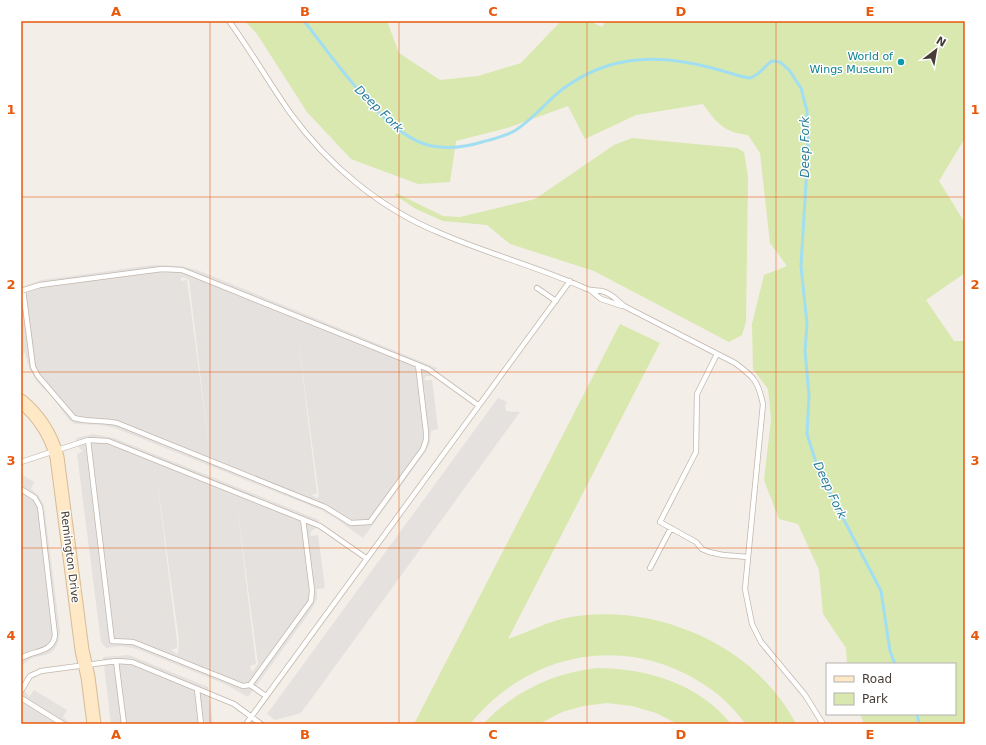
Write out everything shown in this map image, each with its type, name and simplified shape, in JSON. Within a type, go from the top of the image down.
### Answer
[{"type":"street","name":"Remington Drive","points":[[21,401],[41,421],[55,450],[94,724]]},
{"type":"lane","points":[[229,21],[291,114],[308,135],[333,162],[363,188],[396,211],[434,231],[570,281],[590,290],[601,299],[624,306],[717,354],[749,373],[759,386],[763,404],[745,589],[752,624],[761,642],[805,695],[823,724]]},
{"type":"lane","points":[[418,365],[426,432],[426,440],[423,449],[370,522],[351,523],[325,507],[117,423],[105,420],[82,420],[74,418],[38,376],[33,367],[22,291],[40,285],[174,269],[200,277],[432,370],[478,405]]},
{"type":"lane","points":[[246,724],[570,281]]},
{"type":"lane","points":[[537,288],[556,301]]},
{"type":"lane","points":[[590,290],[604,292],[624,306]]},
{"type":"lane","points":[[717,354],[697,394],[696,452],[660,522],[696,542],[702,549],[709,552],[748,557]]},
{"type":"lane","points":[[21,462],[88,440],[102,440],[114,443],[324,528],[366,558]]},
{"type":"lane","points":[[88,440],[112,641],[133,642],[243,686],[250,685],[266,696]]},
{"type":"lane","points":[[21,489],[35,498],[40,507],[55,635],[54,642],[49,648],[21,658]]},
{"type":"lane","points":[[250,685],[311,600],[312,590],[303,519]]},
{"type":"lane","points":[[650,568],[671,528]]},
{"type":"lane","points":[[116,661],[124,724]]},
{"type":"lane","points":[[21,691],[34,673],[116,661],[132,662],[234,704],[260,724]]},
{"type":"lane","points":[[197,689],[201,724]]},
{"type":"lane","points":[[21,698],[63,724]]},
{"type":"green space","points":[[245,21],[387,21],[399,53],[440,80],[478,76],[521,63],[561,21],[590,21],[602,27],[606,21],[965,21],[965,138],[939,181],[965,223],[965,273],[926,300],[954,341],[965,341],[965,724],[864,724],[860,715],[956,715],[956,663],[847,663],[846,648],[823,614],[819,570],[798,524],[779,519],[764,480],[771,420],[768,389],[753,369],[752,324],[764,275],[787,266],[770,243],[760,153],[748,135],[732,132],[721,126],[703,104],[636,115],[585,139],[568,106],[507,128],[456,141],[450,182],[418,184],[351,159],[307,112],[257,34]]},
{"type":"green space","points":[[632,138],[737,148],[744,152],[748,177],[746,322],[742,335],[729,342],[594,271],[510,244],[487,225],[443,221],[416,209],[395,195],[396,193],[443,216],[460,217],[535,199],[614,145]]},
{"type":"green space","points":[[620,324],[660,343],[508,639],[546,624],[571,617],[604,614],[637,617],[669,624],[700,636],[729,652],[756,672],[778,696],[796,724],[746,724],[730,706],[712,690],[681,672],[649,660],[616,655],[584,657],[552,665],[522,679],[495,699],[470,724],[414,724]]},
{"type":"green space","points":[[596,668],[634,671],[652,675],[687,688],[718,710],[731,724],[678,724],[656,713],[632,706],[607,703],[583,706],[562,712],[539,724],[483,724],[508,702],[535,686],[564,675]]},
{"type":"shaded area","points":[[153,265],[180,266],[197,270],[437,368],[431,376],[426,376],[424,380],[432,380],[438,429],[431,431],[430,443],[426,451],[363,538],[321,510],[115,428],[100,425],[75,424],[69,420],[52,397],[37,382],[29,368],[25,353],[21,353],[21,287],[42,280]],"holes":[[[182,277],[189,280],[210,455],[187,280],[182,281]],[[296,322],[319,496],[317,498],[311,495],[317,493]]]},
{"type":"shaded area","points":[[498,398],[507,402],[505,405],[506,411],[520,412],[301,713],[275,720],[267,714]]},
{"type":"shaded area","points":[[93,434],[114,438],[319,520],[315,529],[312,530],[310,534],[311,536],[318,535],[325,588],[317,589],[317,599],[312,609],[248,697],[225,684],[137,649],[122,646],[106,648],[101,642],[77,454],[83,451],[79,448],[76,438]],"holes":[[[155,465],[179,640],[178,654],[171,650],[177,648],[177,641]],[[236,498],[258,664],[252,672],[250,666],[256,664]]]},
{"type":"shaded area","points":[[21,474],[34,482],[31,489],[38,495],[44,506],[60,631],[58,643],[54,650],[48,654],[32,658],[21,666]]},
{"type":"shaded area","points":[[129,655],[208,687],[213,724],[111,724],[103,657]]},
{"type":"shaded area","points":[[21,689],[26,692],[29,697],[34,690],[67,710],[63,717],[71,724],[21,724]]},
{"type":"waterway","name":"Deep Fork","points":[[304,21],[361,94],[379,112],[397,128],[414,140],[438,147],[470,145],[508,134],[525,124],[554,96],[583,76],[607,66],[633,60],[646,59],[686,62],[750,78],[756,75],[772,61],[780,62],[789,70],[801,88],[807,111],[808,150],[801,266],[807,324],[805,351],[809,396],[807,434],[819,472],[881,591],[890,651],[895,663]]},
{"type":"waterway","name":"Deep Fork","points":[[917,715],[919,724]]},
{"type":"place","name":"World of Wings Museum","points":[[901,62]]}]
